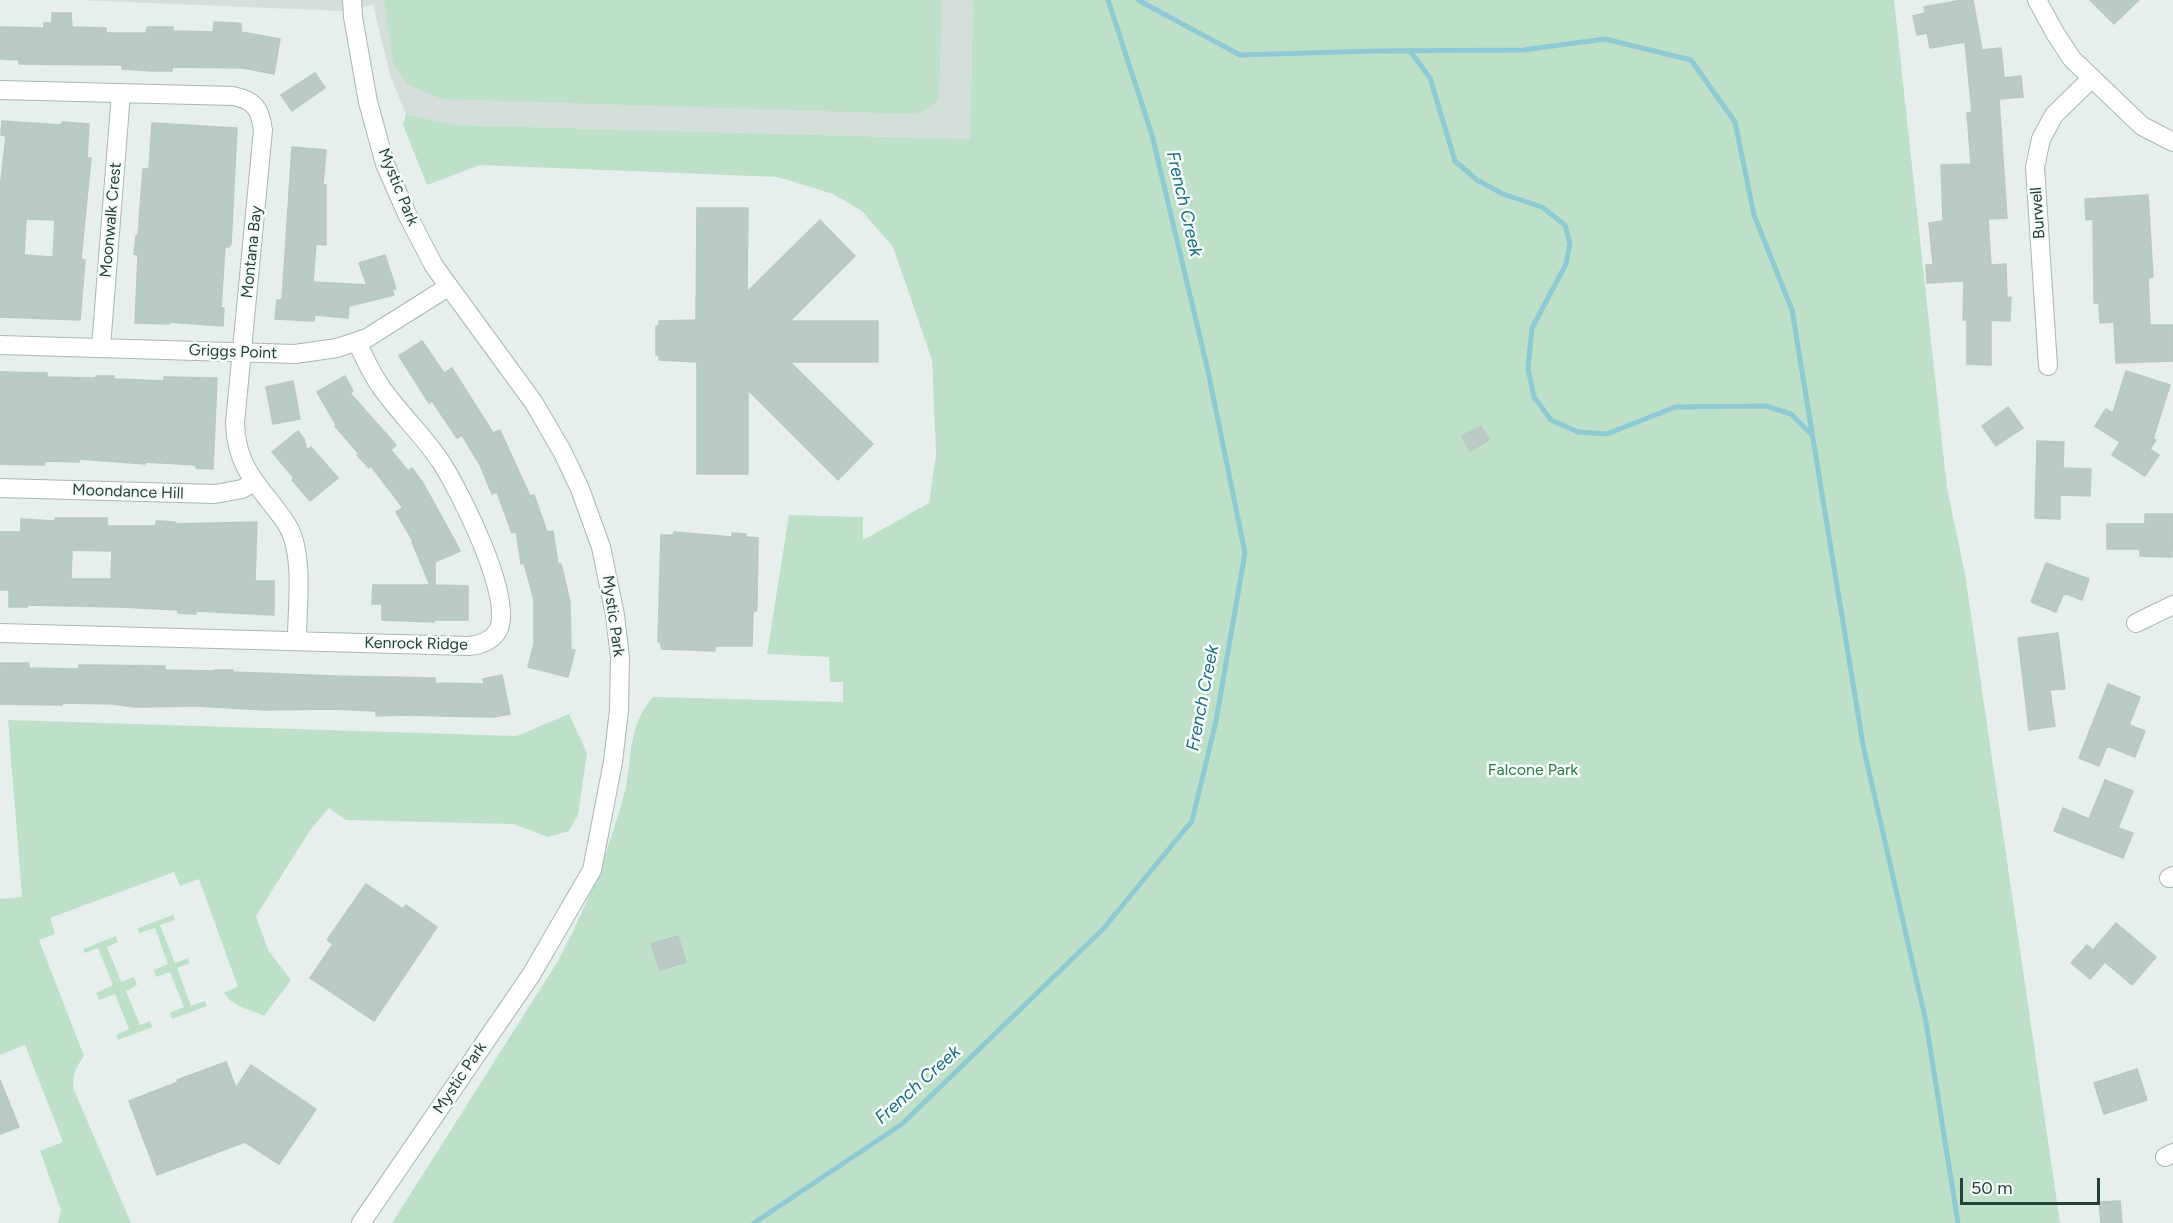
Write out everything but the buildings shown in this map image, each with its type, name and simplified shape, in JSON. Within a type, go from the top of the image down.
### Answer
[{"type":"street","name":"Mystic Park","points":[[352,0],[368,102],[385,164],[406,214],[434,266],[534,403],[586,502],[601,547],[615,615],[620,658],[619,710],[613,762],[592,870],[531,975],[361,1223]]},
{"type":"street","points":[[2037,0],[2067,51],[2091,79],[2142,126],[2173,142]]},
{"type":"street","name":"Burwell","points":[[2048,366],[2035,167],[2041,139],[2054,115],[2091,79]]},
{"type":"street","name":"Montana Bay","points":[[0,90],[232,96],[251,102],[262,118],[263,130],[235,423],[236,440],[242,462],[292,534],[297,568],[297,640]]},
{"type":"street","name":"Moonwalk Crest","points":[[101,347],[121,93]]},
{"type":"street","name":"Griggs Point","points":[[0,345],[296,354],[338,348],[367,338],[448,287]]},
{"type":"street","name":"Kenrock Ridge","points":[[0,633],[469,646],[480,645],[490,639],[497,633],[502,613],[486,553],[464,501],[440,461],[380,386],[357,342]]},
{"type":"street","name":"Moondance Hill","points":[[0,488],[214,494],[243,489],[254,482]]},
{"type":"street","points":[[2136,623],[2173,605]]},
{"type":"shaded area","points":[[79,0],[973,0],[970,139],[455,125],[406,114],[391,78],[373,5],[341,11]]},
{"type":"green space","points":[[384,0],[942,0],[939,99],[926,110],[914,114],[442,99],[408,85],[393,62]]},
{"type":"green space","name":"Falcone Park","points":[[973,0],[1894,0],[1947,488],[1965,574],[2060,1223],[392,1223],[558,961],[573,932],[587,902],[617,820],[626,787],[635,728],[645,707],[653,697],[843,702],[843,682],[830,682],[829,657],[767,654],[789,515],[863,517],[863,540],[929,503],[936,454],[932,360],[893,247],[862,211],[833,194],[778,177],[480,165],[427,185],[403,125],[406,114],[455,125],[970,139]]},
{"type":"green space","points":[[569,714],[587,753],[578,815],[569,831],[548,837],[513,824],[346,820],[329,808],[311,829],[256,916],[268,950],[291,980],[264,1016],[236,1005],[224,992],[238,987],[199,879],[180,886],[174,872],[50,918],[55,934],[39,940],[84,1056],[75,1072],[74,1090],[131,1223],[58,1223],[61,1210],[40,1151],[63,1142],[25,1045],[0,1055],[0,899],[22,897],[8,720],[517,736]]},
{"type":"green space","points":[[173,915],[175,920],[160,925],[175,963],[188,958],[190,963],[177,968],[191,1006],[205,1001],[207,1006],[172,1019],[170,1013],[184,1007],[170,972],[156,977],[154,970],[168,964],[155,928],[139,933],[138,928]]},
{"type":"green space","points":[[116,936],[118,942],[107,947],[121,982],[134,977],[137,985],[126,991],[140,1025],[150,1021],[152,1027],[118,1040],[116,1035],[129,1029],[115,994],[99,1000],[96,993],[113,985],[98,948],[85,953],[83,949]]},
{"type":"waterway","name":"French Creek","points":[[754,1223],[902,1124],[1103,929],[1192,821],[1216,721],[1245,553],[1208,371],[1152,135],[1108,0]]},
{"type":"waterway","points":[[1138,0],[1240,55],[1523,50],[1605,39],[1691,60],[1735,122],[1754,215],[1792,310],[1863,745],[1926,1022],[1958,1223]]},
{"type":"waterway","points":[[1410,51],[1430,78],[1455,161],[1477,180],[1503,194],[1542,207],[1565,225],[1570,244],[1566,264],[1532,328],[1528,368],[1534,397],[1551,420],[1578,432],[1607,434],[1675,407],[1766,406],[1791,414],[1811,434]]}]
